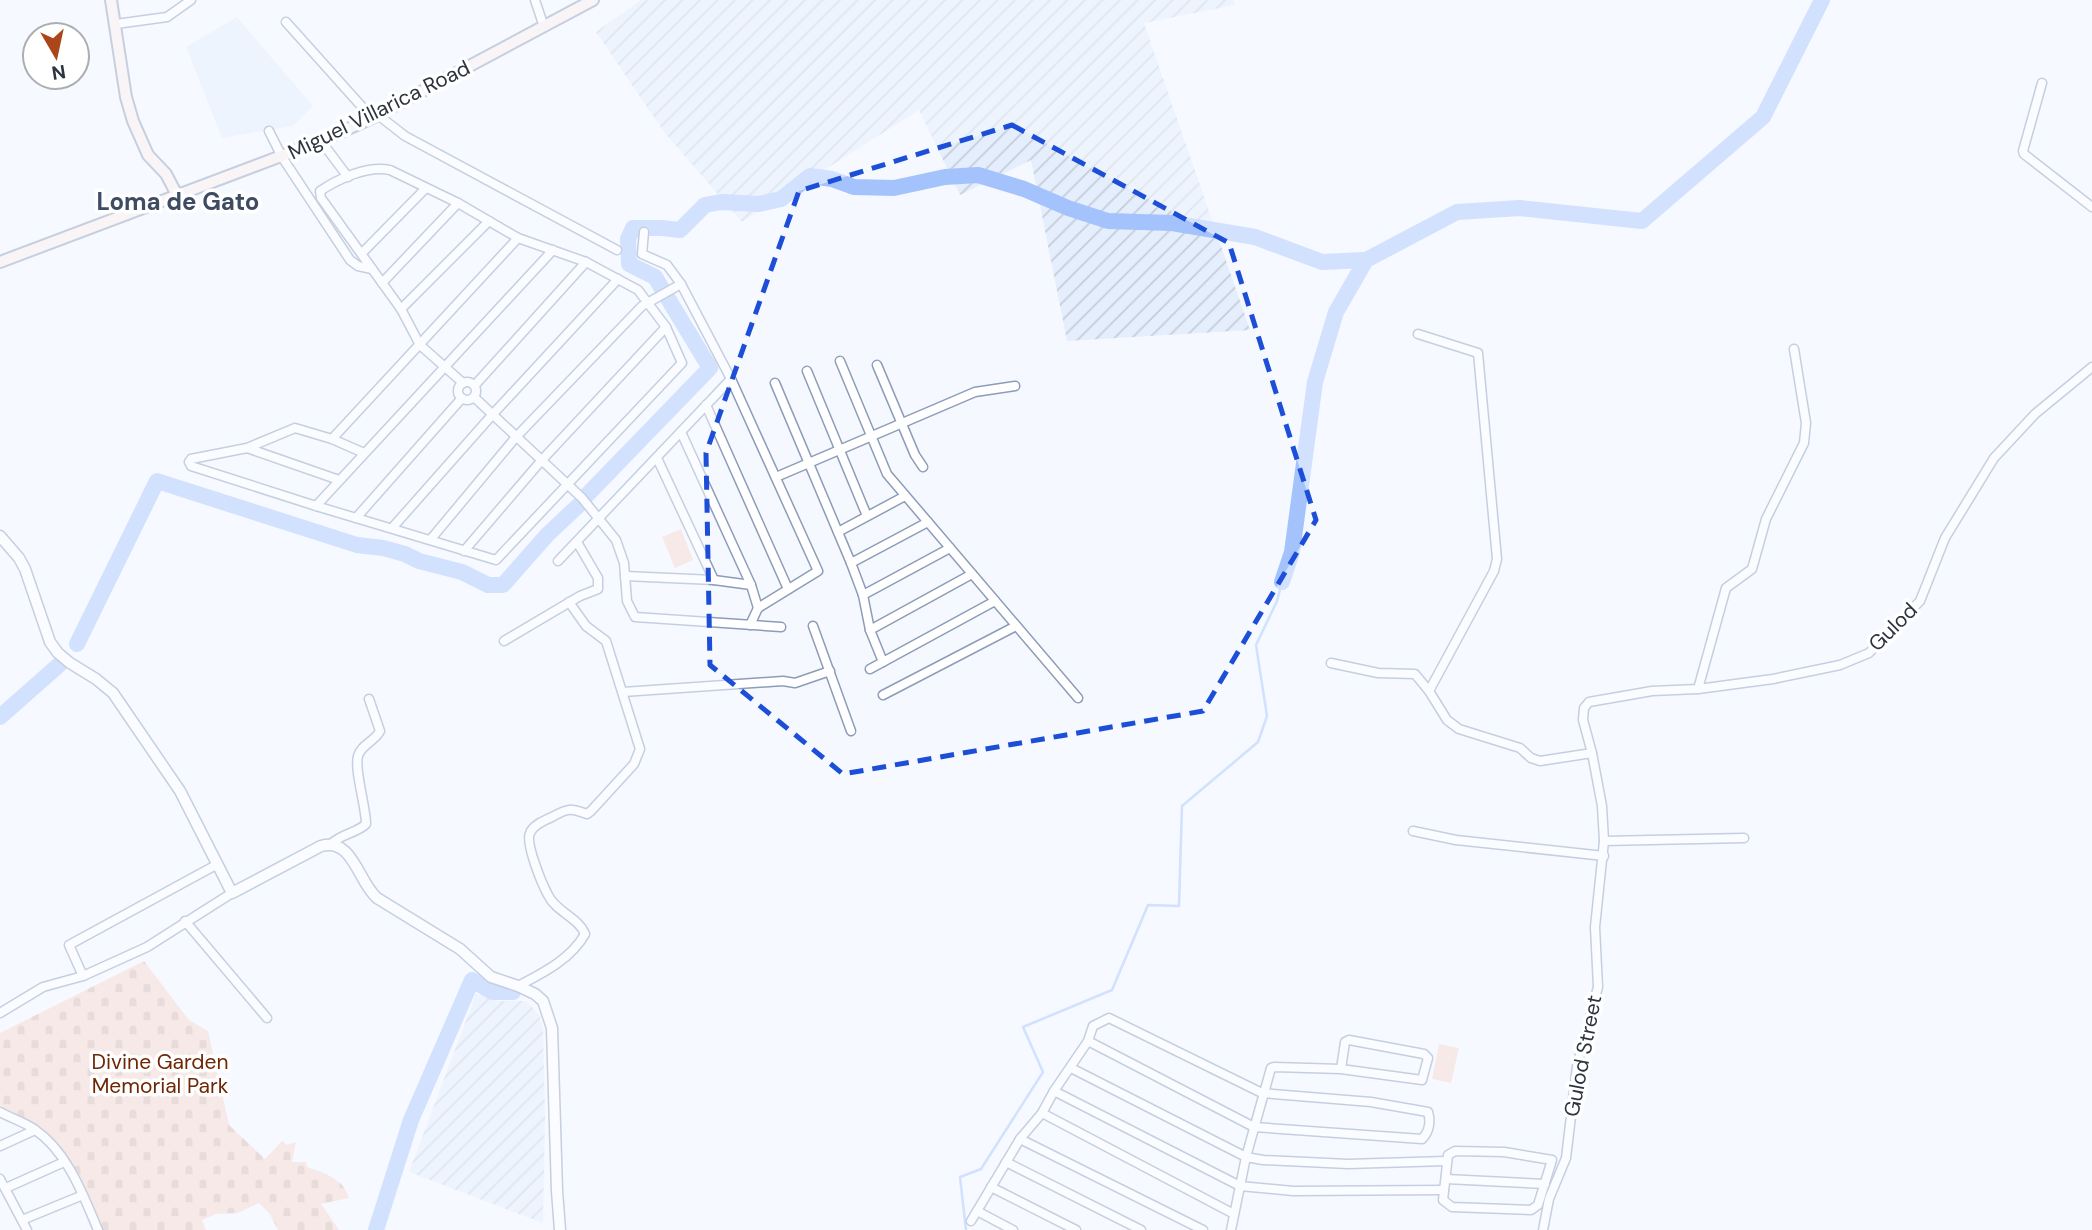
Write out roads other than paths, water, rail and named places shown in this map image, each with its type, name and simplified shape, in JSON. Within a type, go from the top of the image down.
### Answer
[{"type":"main road","points":[[111,0],[132,121],[148,155],[166,174],[177,195]]},
{"type":"main road","name":"Miguel Villarica Road","points":[[0,262],[321,141],[375,116],[593,0]]},
{"type":"street","points":[[116,24],[167,18],[180,4],[191,0]]},
{"type":"street","points":[[535,0],[544,27]]},
{"type":"street","points":[[286,22],[375,116],[405,136],[617,250]]},
{"type":"street","points":[[2042,83],[2023,152],[2092,207]]},
{"type":"street","points":[[269,131],[282,157],[350,260],[358,266],[372,269]]},
{"type":"street","points":[[321,141],[348,177]]},
{"type":"street","points":[[364,453],[332,439],[295,428],[247,447],[191,458],[189,462],[191,466],[316,506],[496,560],[682,363],[666,327],[638,290],[586,262],[518,238],[458,203],[390,170],[380,168],[348,177],[320,191],[321,198],[401,309],[420,345],[463,383]]},
{"type":"street","points":[[362,253],[425,189]]},
{"type":"street","points":[[382,283],[458,203]]},
{"type":"street","points":[[401,309],[489,221]]},
{"type":"street","points":[[644,232],[642,254],[667,265],[681,284],[732,379],[818,571],[758,608],[750,625]]},
{"type":"street","points":[[332,439],[518,238]]},
{"type":"street","points":[[316,506],[553,250]]},
{"type":"street","points":[[475,385],[586,262]]},
{"type":"street","points":[[393,527],[618,279]]},
{"type":"street","points":[[431,539],[516,437],[642,306],[681,284]]},
{"type":"street","points":[[464,551],[541,461],[666,327]]},
{"type":"street","points":[[1418,334],[1478,353],[1497,559],[1494,571],[1429,691]]},
{"type":"street","points":[[1698,689],[1726,588],[1752,569],[1766,519],[1804,443],[1806,424],[1794,349]]},
{"type":"street","points":[[840,361],[887,474],[1078,698]]},
{"type":"street","points":[[877,365],[915,455],[923,467]]},
{"type":"street","name":"Gulod","points":[[1592,753],[1583,720],[1584,708],[1589,702],[1652,691],[1698,689],[1773,678],[1827,667],[1869,653],[1920,601],[1945,538],[1994,458],[2035,414],[2092,367]]},
{"type":"street","points":[[807,371],[867,516]]},
{"type":"street","points":[[558,561],[732,379]]},
{"type":"street","points":[[463,383],[475,385],[474,397],[468,400],[462,398],[458,390],[463,383]]},
{"type":"street","points":[[775,383],[851,563],[863,595],[870,630],[883,662]]},
{"type":"street","points":[[776,477],[975,392],[1015,386]]},
{"type":"street","points":[[474,397],[568,485],[616,540],[624,563],[627,601],[635,617],[781,627]]},
{"type":"street","points":[[356,518],[462,398]]},
{"type":"street","points":[[706,405],[788,589]]},
{"type":"street","points":[[681,432],[751,585],[758,608]]},
{"type":"street","points":[[247,447],[339,480]]},
{"type":"street","points":[[657,458],[714,580]]},
{"type":"street","points":[[838,532],[905,496]]},
{"type":"street","points":[[851,563],[928,522]]},
{"type":"street","points":[[0,536],[25,569],[50,642],[70,663],[113,693],[180,791],[232,893]]},
{"type":"street","points":[[504,641],[569,602],[598,589],[600,584],[577,542]]},
{"type":"street","points":[[863,595],[950,548]]},
{"type":"street","points":[[870,630],[972,574]]},
{"type":"street","points":[[625,576],[714,580],[751,585]]},
{"type":"street","points":[[870,669],[995,601]]},
{"type":"street","points":[[518,986],[545,972],[567,956],[585,934],[577,922],[560,911],[548,895],[528,844],[530,832],[536,825],[564,810],[572,808],[587,814],[634,764],[640,749],[606,640],[586,626],[569,602]]},
{"type":"street","points":[[813,626],[851,731]]},
{"type":"street","points":[[883,695],[1016,626]]},
{"type":"street","points":[[1331,663],[1378,673],[1415,674],[1447,720],[1459,729],[1520,748],[1531,758],[1540,761],[1592,753]]},
{"type":"street","points":[[623,692],[783,681],[795,683],[830,671]]},
{"type":"street","points":[[0,1013],[43,987],[83,976],[147,947],[232,893],[331,844],[338,837],[363,827],[366,824],[357,758],[363,747],[379,735],[380,731],[369,699]]},
{"type":"street","name":"Gulod Street","points":[[1543,1230],[1549,1199],[1566,1158],[1577,1066],[1598,987],[1595,927],[1604,841],[1602,806],[1592,753]]},
{"type":"street","points":[[1413,831],[1456,840],[1604,856]]},
{"type":"street","points":[[1604,841],[1744,838]]},
{"type":"street","points":[[331,844],[347,852],[370,892],[377,898],[448,940],[492,977],[518,986],[543,1001],[551,1019],[560,1230]]},
{"type":"street","points":[[83,976],[69,945],[216,865]]},
{"type":"street","points":[[185,921],[267,1018]]},
{"type":"street","points":[[971,1221],[1020,1139],[1042,1113],[1088,1041],[1093,1026],[1109,1018],[1262,1093],[1371,1102],[1428,1112],[1427,1134],[1422,1139],[1254,1127],[1088,1041]]},
{"type":"street","points":[[1231,1230],[1246,1157],[1269,1071],[1274,1067],[1342,1069],[1422,1080],[1428,1058],[1424,1054],[1349,1040],[1345,1042],[1342,1069]]},
{"type":"street","points":[[1071,1068],[1246,1157],[1349,1164],[1446,1161]]},
{"type":"street","points":[[1054,1091],[1240,1186],[1316,1192],[1444,1190]]},
{"type":"street","points":[[0,1112],[35,1130],[64,1162],[83,1195],[96,1229]]},
{"type":"street","points":[[1042,1113],[1234,1214]]},
{"type":"street","points":[[0,1146],[35,1130]]},
{"type":"street","points":[[1020,1139],[1203,1230]]},
{"type":"street","points":[[1455,1151],[1504,1152],[1552,1160],[1538,1205],[1531,1210],[1452,1207],[1443,1200],[1446,1161],[1448,1155],[1455,1151]]},
{"type":"street","points":[[6,1188],[64,1162]]},
{"type":"street","points":[[1006,1162],[1125,1227],[1141,1230]]},
{"type":"street","points":[[0,1179],[27,1230]]},
{"type":"street","points":[[1446,1179],[1545,1184]]},
{"type":"street","points":[[991,1187],[1076,1230]]},
{"type":"street","points":[[22,1220],[83,1195]]},
{"type":"street","points":[[977,1211],[1013,1230]]},
{"type":"waterway","points":[[1282,582],[1292,552],[1315,382],[1336,312],[1366,260],[1457,212],[1520,208],[1642,221],[1763,117],[1822,0]]},
{"type":"waterway","points":[[586,496],[710,368],[655,277],[629,264],[628,239],[633,228],[680,230],[705,205],[721,202],[759,204],[781,199],[810,176],[832,179],[854,187],[894,188],[945,177],[978,175],[1024,189],[1108,221],[1172,223],[1255,237],[1322,262],[1366,260]]},
{"type":"waterway","points":[[77,644],[157,481],[357,545],[405,554],[419,561],[462,572],[488,585],[503,585],[547,535],[579,505]]},
{"type":"waterway","points":[[966,1230],[960,1177],[981,1169],[1043,1072],[1023,1027],[1112,990],[1148,905],[1179,906],[1182,806],[1258,742],[1267,716],[1256,645],[1277,601],[1282,582]]},
{"type":"waterway","points":[[0,717],[60,664]]},
{"type":"waterway","points":[[376,1230],[411,1120],[472,980],[492,992],[513,992]]},
{"type":"district","name":"Loma de Gato","points":[[178,201]]},
{"type":"park label","name":"Divine Garden Memorial Park","points":[[160,1074]]}]
